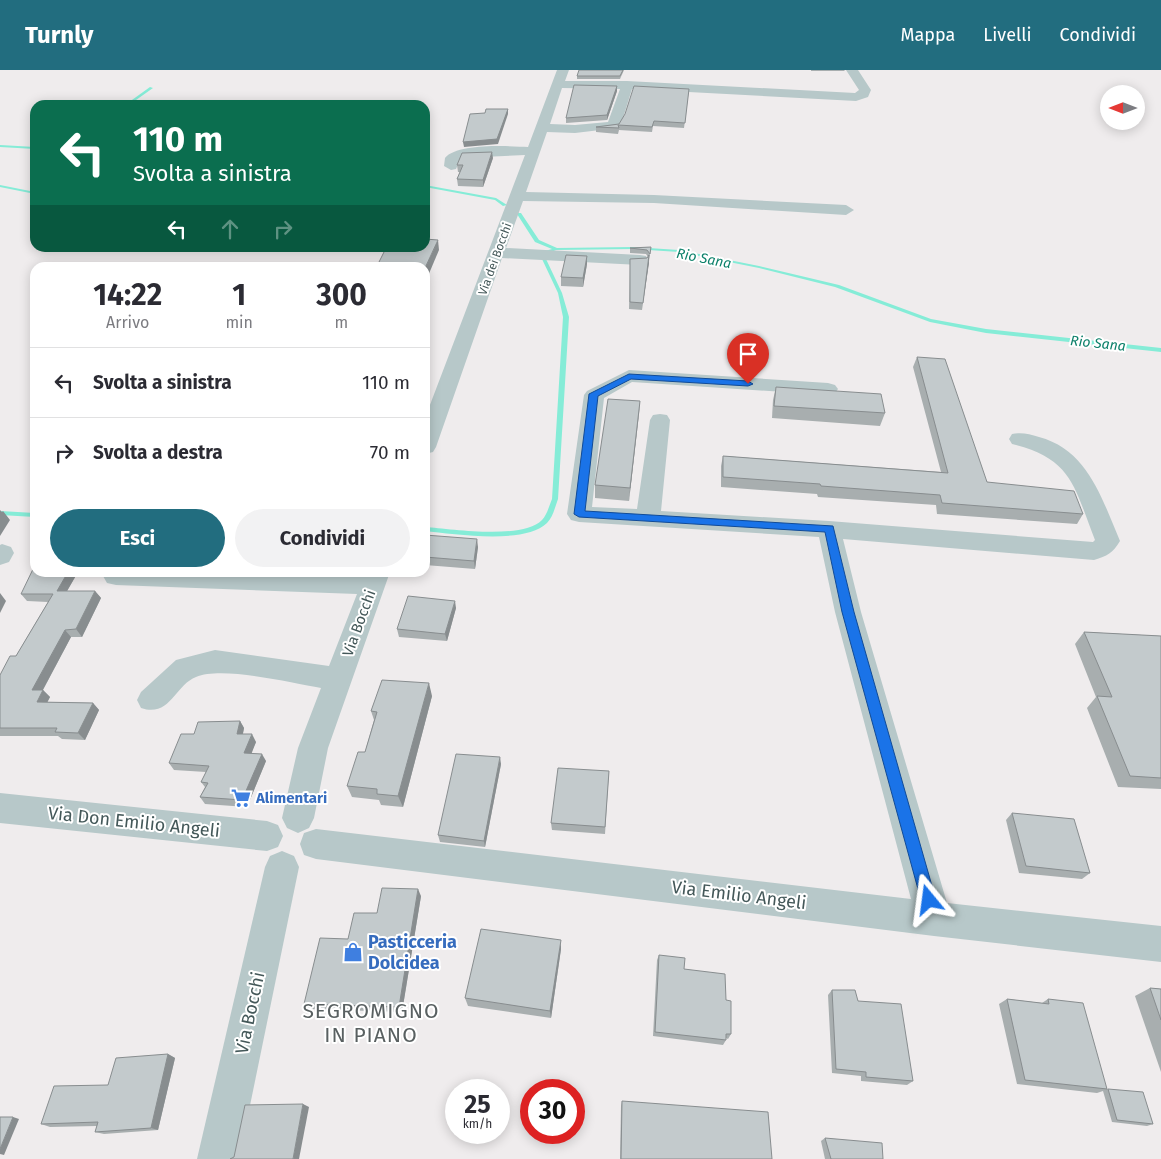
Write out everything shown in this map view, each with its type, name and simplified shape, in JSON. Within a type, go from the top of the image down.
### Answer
[{"type":"street","points":[[561,77],[627,85],[856,97],[864,94],[865,90],[852,70]]},
{"type":"street","name":"Via dei Bocchi","points":[[430,434],[498,253],[561,77]]},
{"type":"street","points":[[542,128],[575,129],[612,125],[617,118],[627,85]]},
{"type":"street","points":[[451,166],[452,158],[458,154],[504,150],[534,151]]},
{"type":"street","points":[[518,196],[654,199],[846,210]]},
{"type":"street","points":[[498,253],[640,260]]},
{"type":"street","points":[[828,389],[629,376],[594,394],[579,514],[829,529],[1094,551],[1102,548],[1108,541],[1078,473],[1062,456],[1047,446],[1020,439]]},
{"type":"street","points":[[648,518],[660,420]]},
{"type":"street","points":[[829,529],[848,612],[934,919]]},
{"type":"street","points":[[202,577],[375,579]]},
{"type":"street","name":"Via Bocchi","points":[[307,831],[313,748],[375,579]]},
{"type":"street","points":[[151,700],[186,668],[215,661],[338,678]]},
{"type":"street","name":"Via Don Emilio Angeli","points":[[0,808],[275,852]]},
{"type":"street","points":[[281,822],[307,831],[313,852],[300,864],[275,852],[281,822]]},
{"type":"street","name":"Via Emilio Angeli","points":[[307,831],[934,919],[1161,944]]},
{"type":"street","name":"Via Bocchi","points":[[218,1159],[275,852]]},
{"type":"building","points":[[579,70],[623,70],[620,76],[577,76]]},
{"type":"building","points":[[574,85],[617,86],[607,115],[566,118]]},
{"type":"building","points":[[634,86],[689,89],[685,123],[654,121],[652,127],[618,125],[619,128],[596,127],[619,124],[625,114]]},
{"type":"building","points":[[486,109],[508,109],[497,139],[463,142],[470,114],[485,113]]},
{"type":"building","points":[[492,152],[483,180],[457,179],[463,165],[457,165],[462,153]]},
{"type":"building","points":[[430,239],[438,240],[428,262],[379,262],[384,252],[430,252]]},
{"type":"building","points":[[651,247],[650,254],[647,250],[630,248]]},
{"type":"building","points":[[566,255],[587,256],[583,278],[561,277]]},
{"type":"building","points":[[649,255],[643,303],[630,302],[630,259],[647,258]]},
{"type":"building","points":[[917,357],[945,359],[987,482],[1074,491],[1083,514],[942,503],[940,495],[723,477],[723,456],[948,473]]},
{"type":"building","points":[[776,387],[881,394],[885,413],[774,406]]},
{"type":"building","points":[[608,399],[640,401],[630,488],[595,485]]},
{"type":"building","points":[[430,535],[477,539],[474,561],[430,557]]},
{"type":"building","points":[[30,575],[30,577],[65,577],[57,591],[95,591],[76,629],[65,630],[32,690],[43,690],[37,702],[93,703],[78,733],[55,732],[57,728],[0,728],[0,675],[10,656],[16,656],[53,594],[21,594]]},
{"type":"building","points":[[408,596],[455,601],[445,634],[397,629]]},
{"type":"building","points":[[1084,632],[1161,636],[1161,778],[1130,776],[1097,696],[1112,697]]},
{"type":"building","points":[[382,680],[429,683],[398,796],[377,794],[377,789],[347,786],[358,752],[365,752],[377,712],[371,711]]},
{"type":"building","points":[[240,721],[237,734],[252,734],[244,753],[262,754],[242,800],[200,797],[208,783],[201,782],[209,766],[169,763],[181,734],[194,734],[198,722]]},
{"type":"building","points":[[456,754],[500,757],[484,841],[438,835]]},
{"type":"building","points":[[558,768],[609,771],[605,827],[551,823]]},
{"type":"building","points":[[1012,813],[1074,819],[1090,873],[1026,866]]},
{"type":"building","points":[[382,888],[418,889],[399,1007],[304,1004],[320,938],[348,939],[354,913],[377,913]]},
{"type":"building","points":[[481,929],[561,940],[550,1011],[465,998]]},
{"type":"building","points":[[659,955],[685,958],[684,969],[725,974],[726,1000],[731,1001],[731,1034],[726,1034],[726,1040],[655,1032]]},
{"type":"building","points":[[1150,988],[1161,989],[1161,1020]]},
{"type":"building","points":[[832,990],[855,990],[858,1001],[901,1004],[913,1081],[866,1077],[866,1072],[836,1069]]},
{"type":"building","points":[[1007,999],[1049,1004],[1048,999],[1083,1003],[1107,1089],[1025,1080]]},
{"type":"building","points":[[168,1054],[151,1128],[95,1132],[98,1122],[41,1124],[54,1086],[108,1085],[116,1058]]},
{"type":"building","points":[[1108,1089],[1143,1092],[1153,1124],[1117,1120]]},
{"type":"building","points":[[622,1101],[768,1112],[772,1159],[621,1159]]},
{"type":"building","points":[[303,1104],[293,1159],[230,1159],[234,1157],[245,1105]]},
{"type":"building","points":[[0,1117],[13,1117],[0,1149]]},
{"type":"building","points":[[825,1138],[882,1143],[883,1159],[831,1159]]},
{"type":"waterway","points":[[134,100],[151,88]]},
{"type":"waterway","points":[[0,146],[30,148]]},
{"type":"waterway","points":[[0,186],[30,192]]},
{"type":"waterway","points":[[430,187],[496,199],[505,205]]},
{"type":"waterway","points":[[519,214],[537,241],[556,249]]},
{"type":"waterway","name":"Rio Sana","points":[[556,249],[633,248],[679,251],[759,267],[837,286],[930,320],[986,331],[1161,350]]},
{"type":"waterway","name":"Rio Sana","points":[[430,529],[503,534],[532,529],[543,523],[549,515],[555,499],[566,317],[560,293],[544,259],[547,252],[556,249]]},
{"type":"waterway","name":"Rio Sana","points":[[0,513],[30,515]]},
{"type":"place","name":"Alimentari","points":[[241,798]]},
{"type":"place","name":"Pasticceria Dolcidea","points":[[353,952]]},
{"type":"district","name":"SEGROMIGNO IN PIANO","points":[[371,1023]]},
{"type":"route","points":[[748,384],[629,376],[594,394],[579,514],[829,529],[848,612],[929,900]]}]
